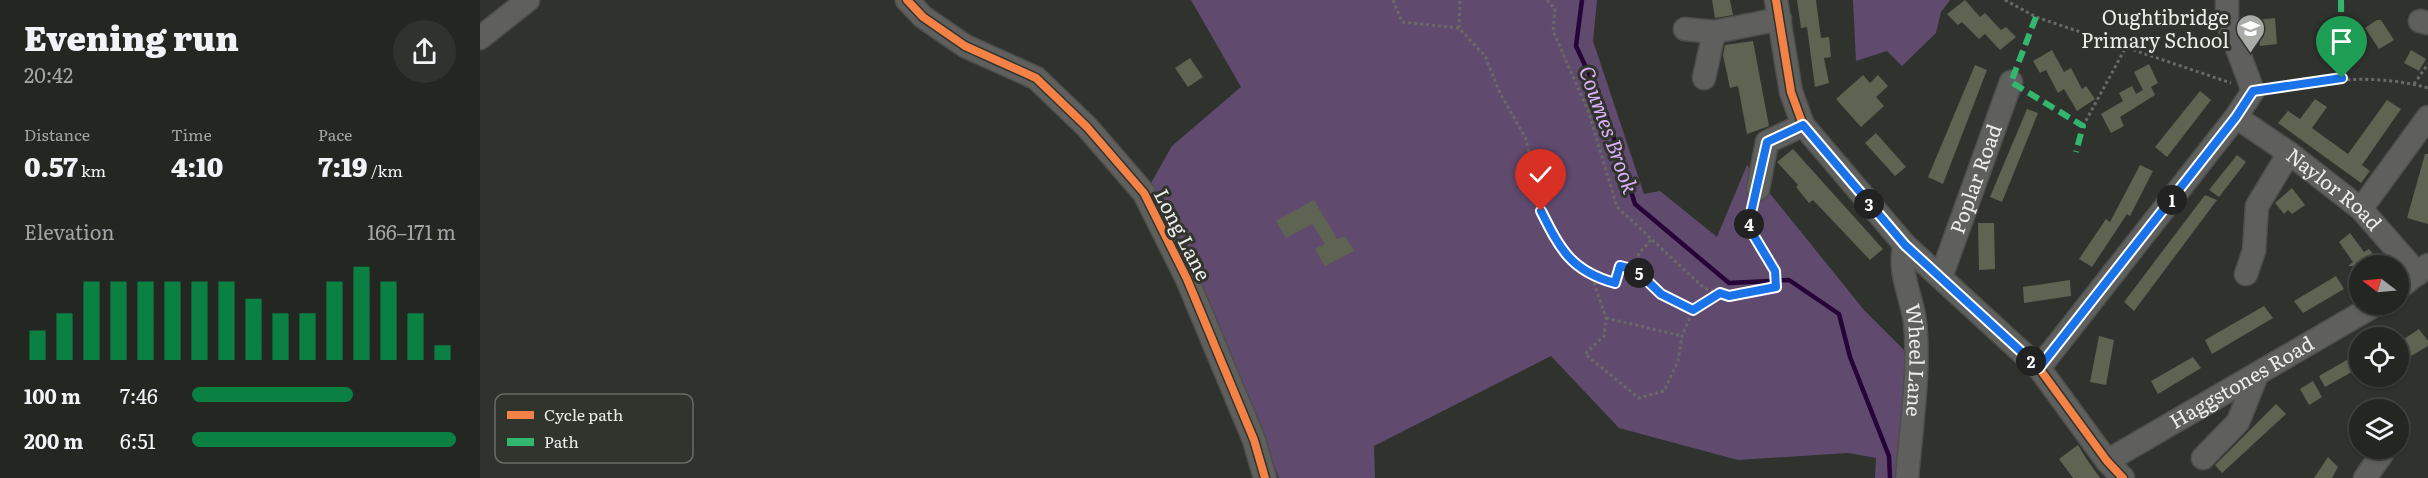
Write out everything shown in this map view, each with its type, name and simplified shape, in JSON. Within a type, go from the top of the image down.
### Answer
[{"type":"street","points":[[480,38],[528,0]]},
{"type":"street","name":"Long Lane","points":[[907,0],[923,17],[964,46],[1036,78],[1087,127],[1144,194],[1187,279],[1254,440],[1265,478]]},
{"type":"street","points":[[2039,368],[2236,117],[2253,91],[2227,21],[2227,0]]},
{"type":"street","points":[[1685,29],[1714,32],[1778,10],[1791,92],[1803,125],[1905,245],[2039,368],[2107,461],[2123,478]]},
{"type":"street","points":[[1704,78],[1714,32]]},
{"type":"street","name":"Poplar Road","points":[[1941,277],[2011,82]]},
{"type":"street","name":"Naylor Road","points":[[2236,117],[2289,153],[2361,209],[2423,270]]},
{"type":"street","points":[[2361,209],[2428,117]]},
{"type":"street","points":[[1758,189],[1767,142],[1803,125]]},
{"type":"street","points":[[2246,274],[2254,251],[2257,206],[2289,153]]},
{"type":"street","name":"Wheel Lane","points":[[1905,245],[1901,257],[1915,322],[1913,406],[1907,478]]},
{"type":"street","points":[[2409,281],[2423,270]]},
{"type":"street","name":"Haggstones Road","points":[[2107,461],[2256,377],[2359,315]]},
{"type":"street","points":[[2203,458],[2238,422],[2256,377]]},
{"type":"street","points":[[2365,478],[2378,459]]},
{"type":"path","points":[[1393,0],[1401,22],[1459,28],[1485,56],[1500,93],[1526,139],[1541,211],[1561,251],[1592,277],[1615,283],[1620,266],[1636,270],[1661,294],[1693,310]]},
{"type":"path","points":[[1459,28],[1460,0]]},
{"type":"path","points":[[1547,0],[1555,9],[1553,31],[1589,113],[1617,207],[1704,288],[1729,296],[1776,287],[1775,271],[1748,226],[1758,189]]},
{"type":"path","points":[[2005,0],[2036,17],[2253,91],[2342,78],[2414,84],[2428,88]]},
{"type":"path","points":[[2083,126],[2126,47]]},
{"type":"path","points":[[2414,84],[2428,64]]},
{"type":"path","points":[[1636,270],[1639,253],[1651,240]]},
{"type":"path","points":[[1592,277],[1606,318],[1604,336],[1585,354],[1639,398],[1664,391],[1678,361],[1682,336],[1693,310],[1720,293]]},
{"type":"path","points":[[1606,318],[1682,336]]},
{"type":"shaded area","points":[[1191,0],[1597,0],[1593,41],[1644,194],[1660,191],[1717,237],[1747,165],[1864,310],[1910,356],[1902,404],[1900,478],[1875,478],[1876,458],[1848,453],[1738,460],[1619,428],[1551,356],[1374,446],[1375,478],[1279,478],[1260,429],[1151,183],[1172,146],[1241,87]]},
{"type":"shaded area","points":[[1853,0],[1950,0],[1941,12],[1936,33],[1902,66],[1887,51],[1856,61]]},
{"type":"building","points":[[1712,0],[1730,0],[1733,15],[1715,18]]},
{"type":"building","points":[[1797,0],[1816,0],[1821,38],[1829,37],[1831,57],[1824,58],[1829,83],[1815,87],[1807,27],[1801,28]]},
{"type":"building","points":[[1965,0],[1980,17],[1985,13],[2001,30],[2006,27],[2016,37],[2000,50],[1985,34],[1979,39],[1962,22],[1958,25],[1947,14]]},
{"type":"building","points":[[2275,18],[2277,44],[2260,46],[2257,20]]},
{"type":"building","points":[[2381,20],[2394,40],[2379,49],[2365,28]]},
{"type":"building","points":[[1753,41],[1769,126],[1747,134],[1738,86],[1730,88],[1723,55],[1725,45]]},
{"type":"building","points":[[2052,50],[2064,72],[2071,68],[2082,89],[2086,86],[2095,99],[2077,111],[2064,89],[2058,93],[2046,70],[2040,73],[2033,61]]},
{"type":"building","points":[[2411,50],[2426,59],[2419,71],[2404,63]]},
{"type":"building","points":[[1190,58],[1203,77],[1188,87],[1175,68]]},
{"type":"building","points":[[2149,64],[2158,83],[2151,87],[2155,95],[2120,117],[2124,126],[2111,133],[2101,114],[2123,101],[2119,93],[2132,86],[2136,94],[2143,90],[2134,72]]},
{"type":"building","points":[[1975,65],[1987,70],[1943,184],[1928,177]]},
{"type":"building","points":[[1863,75],[1870,83],[1878,75],[1888,86],[1876,97],[1884,106],[1861,127],[1836,99]]},
{"type":"building","points":[[2200,91],[2211,100],[2167,157],[2155,147]]},
{"type":"building","points":[[2315,99],[2327,107],[2312,128],[2348,154],[2387,100],[2401,109],[2362,165],[2370,171],[2361,183],[2278,123],[2288,111],[2300,119]]},
{"type":"building","points":[[2027,109],[2038,113],[2002,202],[1990,197]]},
{"type":"building","points":[[1876,133],[1906,167],[1895,176],[1865,143]]},
{"type":"building","points":[[1793,149],[1883,249],[1870,260],[1813,200],[1809,203],[1796,187],[1798,185],[1777,162]]},
{"type":"building","points":[[2425,154],[2428,154],[2428,224],[2407,218]]},
{"type":"building","points":[[2237,155],[2246,162],[2219,197],[2209,190]]},
{"type":"building","points":[[2140,165],[2153,171],[2130,216],[2127,214],[2092,267],[2079,259],[2106,219],[2110,222]]},
{"type":"building","points":[[2292,188],[2305,205],[2292,214],[2288,210],[2284,214],[2275,203]]},
{"type":"building","points":[[2205,195],[2217,200],[2134,311],[2124,302]]},
{"type":"building","points":[[1314,200],[1337,239],[1345,236],[1354,251],[1325,266],[1315,249],[1325,244],[1312,224],[1286,238],[1276,221]]},
{"type":"building","points":[[1978,223],[1994,223],[1995,269],[1979,270]]},
{"type":"building","points":[[2350,233],[2364,252],[2369,249],[2374,255],[2349,256],[2339,242]]},
{"type":"building","points":[[2336,276],[2344,289],[2303,313],[2294,301]]},
{"type":"building","points":[[2070,280],[2071,296],[2024,303],[2023,287]]},
{"type":"building","points":[[2264,306],[2273,318],[2212,354],[2205,340]]},
{"type":"building","points":[[2419,329],[2428,341],[2428,346],[2411,356],[2409,336]]},
{"type":"building","points":[[2099,336],[2114,340],[2106,385],[2090,382]]},
{"type":"building","points":[[2193,357],[2201,368],[2158,394],[2151,381]]},
{"type":"building","points":[[2349,359],[2349,374],[2325,387],[2319,376]]},
{"type":"building","points":[[2313,381],[2322,397],[2309,405],[2300,389]]},
{"type":"building","points":[[2276,404],[2286,414],[2222,473],[2215,465]]},
{"type":"building","points":[[2078,445],[2100,478],[2073,478],[2059,459]]},
{"type":"building","points":[[2328,457],[2338,467],[2332,478],[2314,478]]},
{"type":"waterway","name":"Coumes Brook","points":[[1582,0],[1576,46],[1603,104],[1635,204],[1729,283],[1789,280],[1839,314],[1850,357],[1889,456],[1890,478]]},
{"type":"marked path","points":[[2341,0],[2342,78]]},
{"type":"marked path","points":[[2036,17],[2011,82],[2083,126],[2076,152]]},
{"type":"cycle path","points":[[907,0],[923,17],[965,46],[1036,78],[1087,127],[1144,193],[1187,279],[1254,440],[1265,478]]},
{"type":"cycle path","points":[[1776,0],[1791,92],[1803,125],[1905,245],[2039,368],[2107,461],[2123,478]]},
{"type":"cycle path","points":[[2039,368],[2236,117],[2253,91]]},
{"type":"place","name":"Oughtibridge Primary School","points":[[2250,54]]},
{"type":"route","points":[[1541,211],[1561,251],[1592,277],[1615,283],[1620,266],[1636,270],[1661,294],[1693,310],[1720,293],[1729,296],[1776,287],[1775,271],[1748,226],[1767,142],[1803,125],[1905,245],[2039,368],[2236,117],[2253,91],[2342,78]]}]
